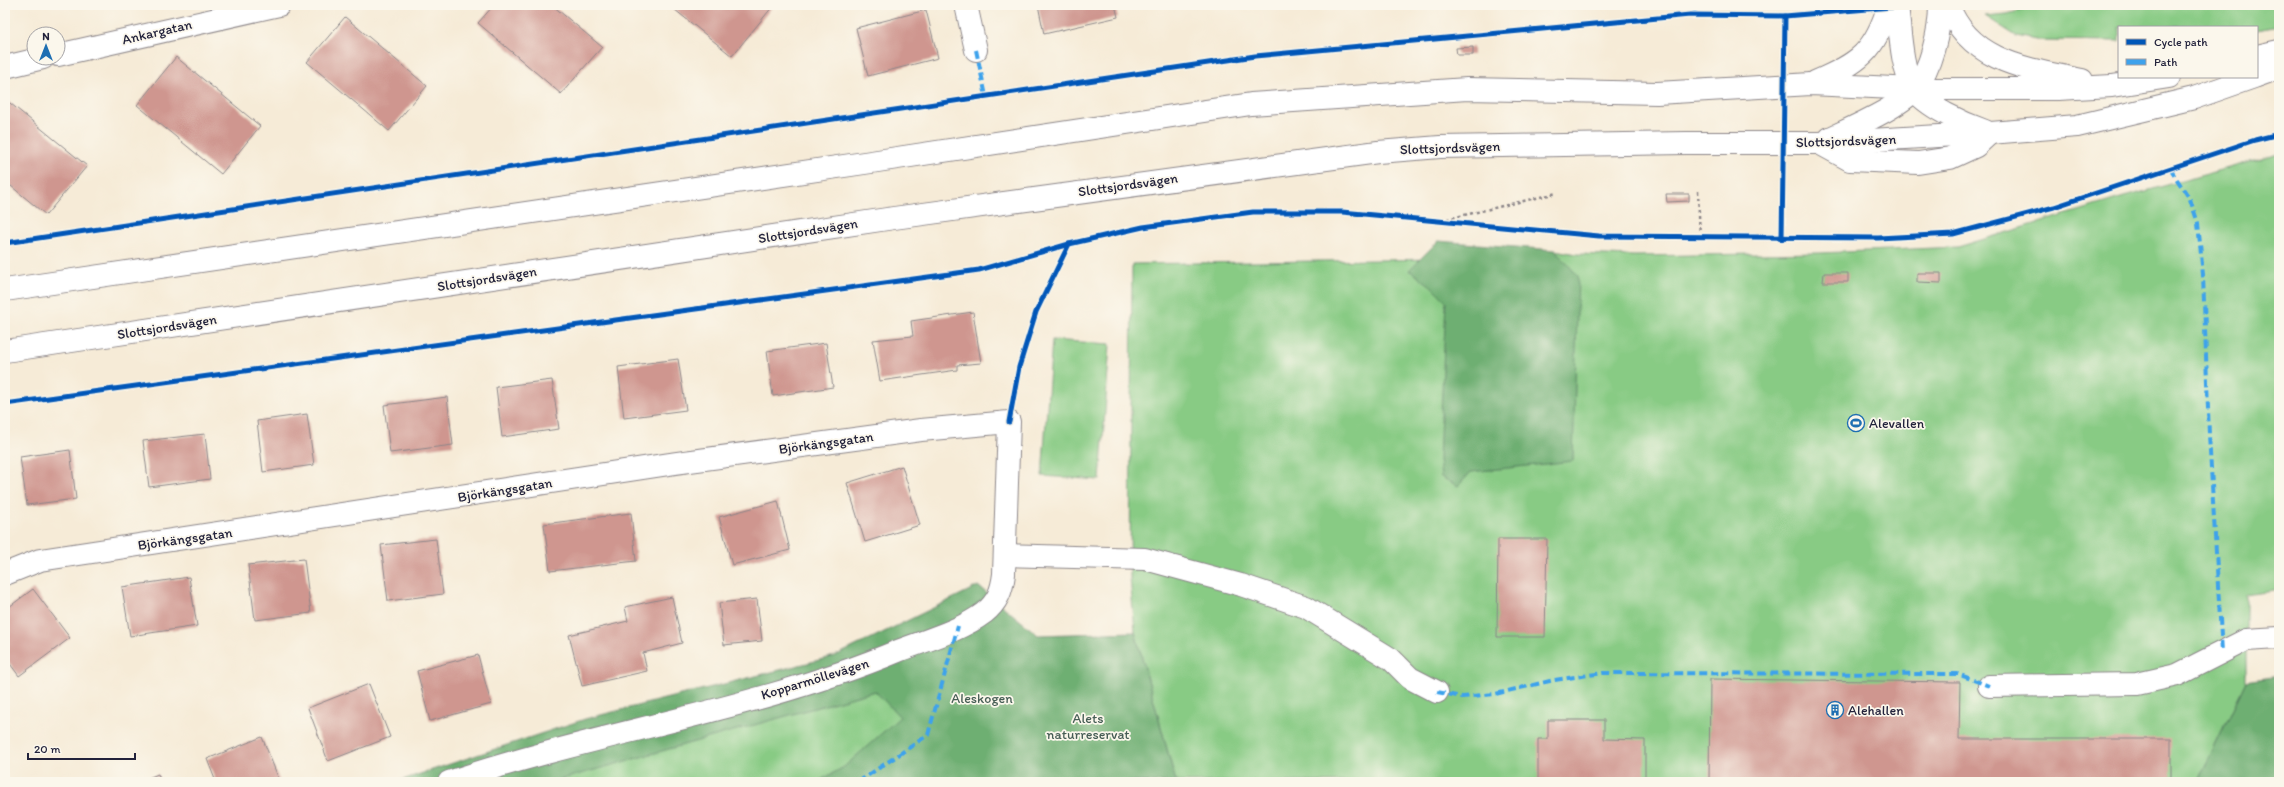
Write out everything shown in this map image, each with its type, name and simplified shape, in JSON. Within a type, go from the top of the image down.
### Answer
[{"type":"main road","name":"Ankargatan","points":[[66,53],[279,5]]},
{"type":"main road","points":[[966,5],[976,50]]},
{"type":"main road","points":[[1811,84],[1836,73],[1864,55],[1875,40],[1889,5]]},
{"type":"main road","points":[[1897,5],[1907,72],[1914,89],[1944,112],[1990,133]]},
{"type":"main road","points":[[1819,143],[1868,121],[1914,89],[1936,41],[1940,5]]},
{"type":"main road","points":[[1948,5],[1967,37],[2002,61],[2112,86]]},
{"type":"main road","points":[[2258,56],[2279,51]]},
{"type":"main road","points":[[5,66],[26,62]]},
{"type":"main road","name":"Slottsjordsvägen","points":[[2258,75],[2279,68]]},
{"type":"main road","points":[[5,290],[863,164],[1251,104],[1467,89],[1658,94],[1811,84],[1914,89],[2043,89],[2112,86],[2163,78]]},
{"type":"main road","name":"Slottsjordsvägen","points":[[5,351],[894,218],[1378,152],[1440,148],[1686,143],[1819,143],[1990,133],[2077,126],[2194,98],[2250,78]]},
{"type":"main road","name":"Kopparmöllevägen","points":[[449,782],[795,687],[864,665],[958,626],[984,613],[997,600],[1002,587],[1006,555],[1009,422]]},
{"type":"main road","name":"Björkängsgatan","points":[[5,574],[40,560],[668,464],[921,430],[1009,422]]},
{"type":"main road","points":[[1006,555],[1145,559],[1241,585],[1306,608],[1391,659],[1410,678],[1437,692]]},
{"type":"main road","points":[[1989,686],[2137,684],[2177,675],[2246,640],[2279,638]]},
{"type":"path","points":[[1821,13],[1826,5]]},
{"type":"path","points":[[1698,191],[1700,238]]},
{"type":"path","points":[[1435,222],[1557,193]]},
{"type":"green space","points":[[2041,5],[2279,5],[2279,26],[2258,30],[2258,26],[2118,26],[2118,41],[2037,40],[2016,36],[1985,16],[2007,14]]},
{"type":"green space","name":"Alevallen","points":[[2279,154],[2279,589],[2246,594],[2246,681],[2198,782],[1176,782],[1135,632],[1130,578],[1132,264],[1561,257],[1555,250],[1576,254],[1634,256],[1820,253],[1958,247],[2124,197]]},
{"type":"green space","points":[[1438,241],[1555,250],[1578,276],[1573,461],[1471,472],[1458,486],[1441,477],[1439,460],[1446,301],[1430,285],[1409,270]]},
{"type":"green space","points":[[1052,340],[1110,344],[1100,480],[1042,476]]},
{"type":"green space","name":"Aleskogen","points":[[978,586],[1038,635],[1135,632],[1176,782],[817,782],[844,767],[900,717],[875,691],[552,782],[396,782],[585,719],[835,656]]},
{"type":"green space","points":[[2279,676],[2279,782],[2198,782],[2246,681]]},
{"type":"green space","name":"Alets naturreservat","points":[[859,685],[1164,782],[509,782]]},
{"type":"building","points":[[494,5],[552,5],[602,47],[561,94],[478,23]]},
{"type":"building","points":[[669,5],[772,5],[773,6],[732,56]]},
{"type":"building","points":[[1038,5],[1115,5],[1118,17],[1044,34]]},
{"type":"building","points":[[926,10],[938,58],[868,76],[856,28]]},
{"type":"building","points":[[345,17],[427,86],[389,131],[307,62]]},
{"type":"building","points":[[1473,47],[1473,55],[1457,55],[1456,48]]},
{"type":"building","points":[[176,57],[260,126],[221,174],[137,105]]},
{"type":"building","points":[[5,99],[87,166],[46,215],[5,181]]},
{"type":"building","points":[[1666,194],[1689,194],[1689,201],[1667,202]]},
{"type":"building","points":[[1824,273],[1848,273],[1848,282],[1823,282]]},
{"type":"building","points":[[1917,273],[1941,273],[1941,283],[1917,282]]},
{"type":"building","points":[[973,312],[981,363],[957,365],[957,370],[880,381],[873,340],[913,336],[911,321]]},
{"type":"building","points":[[826,343],[833,387],[773,396],[767,351]]},
{"type":"building","points":[[678,359],[686,410],[624,418],[618,367]]},
{"type":"building","points":[[552,380],[559,429],[502,437],[496,387]]},
{"type":"building","points":[[447,397],[453,445],[390,453],[384,405]]},
{"type":"building","points":[[307,414],[314,465],[263,472],[257,421]]},
{"type":"building","points":[[205,434],[210,479],[149,487],[143,441]]},
{"type":"building","points":[[70,450],[76,499],[27,505],[20,457]]},
{"type":"building","points":[[902,466],[920,525],[865,542],[847,483]]},
{"type":"building","points":[[778,501],[790,550],[732,565],[719,517]]},
{"type":"building","points":[[631,513],[636,561],[550,571],[544,524]]},
{"type":"building","points":[[436,539],[443,594],[388,601],[381,545]]},
{"type":"building","points":[[1498,539],[1547,539],[1545,637],[1497,637]]},
{"type":"building","points":[[304,559],[311,613],[255,620],[248,565]]},
{"type":"building","points":[[189,577],[197,626],[130,636],[122,587]]},
{"type":"building","points":[[33,589],[70,638],[19,676],[5,657],[5,610]]},
{"type":"building","points":[[672,597],[682,643],[643,653],[647,671],[582,686],[569,635],[628,621],[625,607]]},
{"type":"building","points":[[757,599],[762,641],[724,645],[719,603]]},
{"type":"building","points":[[478,655],[491,704],[430,721],[417,671]]},
{"type":"building","name":"Alehallen","points":[[1710,679],[1960,682],[1959,739],[2171,739],[2171,782],[1709,782]]},
{"type":"building","points":[[369,684],[390,737],[328,761],[308,708]]},
{"type":"building","points":[[1548,720],[1604,720],[1604,739],[1645,740],[1645,782],[1538,782],[1538,739],[1548,739]]},
{"type":"building","points":[[262,737],[280,782],[216,782],[207,759]]},
{"type":"building","points":[[158,774],[161,782],[138,782]]},
{"type":"marked path","points":[[1690,15],[1703,5]]},
{"type":"marked path","points":[[976,50],[986,96]]},
{"type":"marked path","points":[[2170,169],[2190,199],[2198,223],[2203,275],[2209,435],[2222,652]]},
{"type":"marked path","points":[[858,782],[928,735],[958,626]]},
{"type":"marked path","points":[[1437,692],[1462,697],[1495,694],[1554,680],[1603,673],[1958,674],[1989,686]]},
{"type":"cycle path","points":[[5,243],[1255,56],[1690,15],[1785,16],[1915,5]]},
{"type":"cycle path","points":[[1782,239],[1785,16]]},
{"type":"cycle path","points":[[5,404],[979,270],[1069,244],[1143,227],[1253,212],[1342,212],[1599,236],[1878,238],[1953,234],[2054,207],[2255,140],[2279,134]]},
{"type":"cycle path","points":[[1009,422],[1019,367],[1036,312],[1069,244]]},
{"type":"place","name":"Alevallen","points":[[1856,423]]},
{"type":"place","name":"Alehallen","points":[[1835,710]]}]
